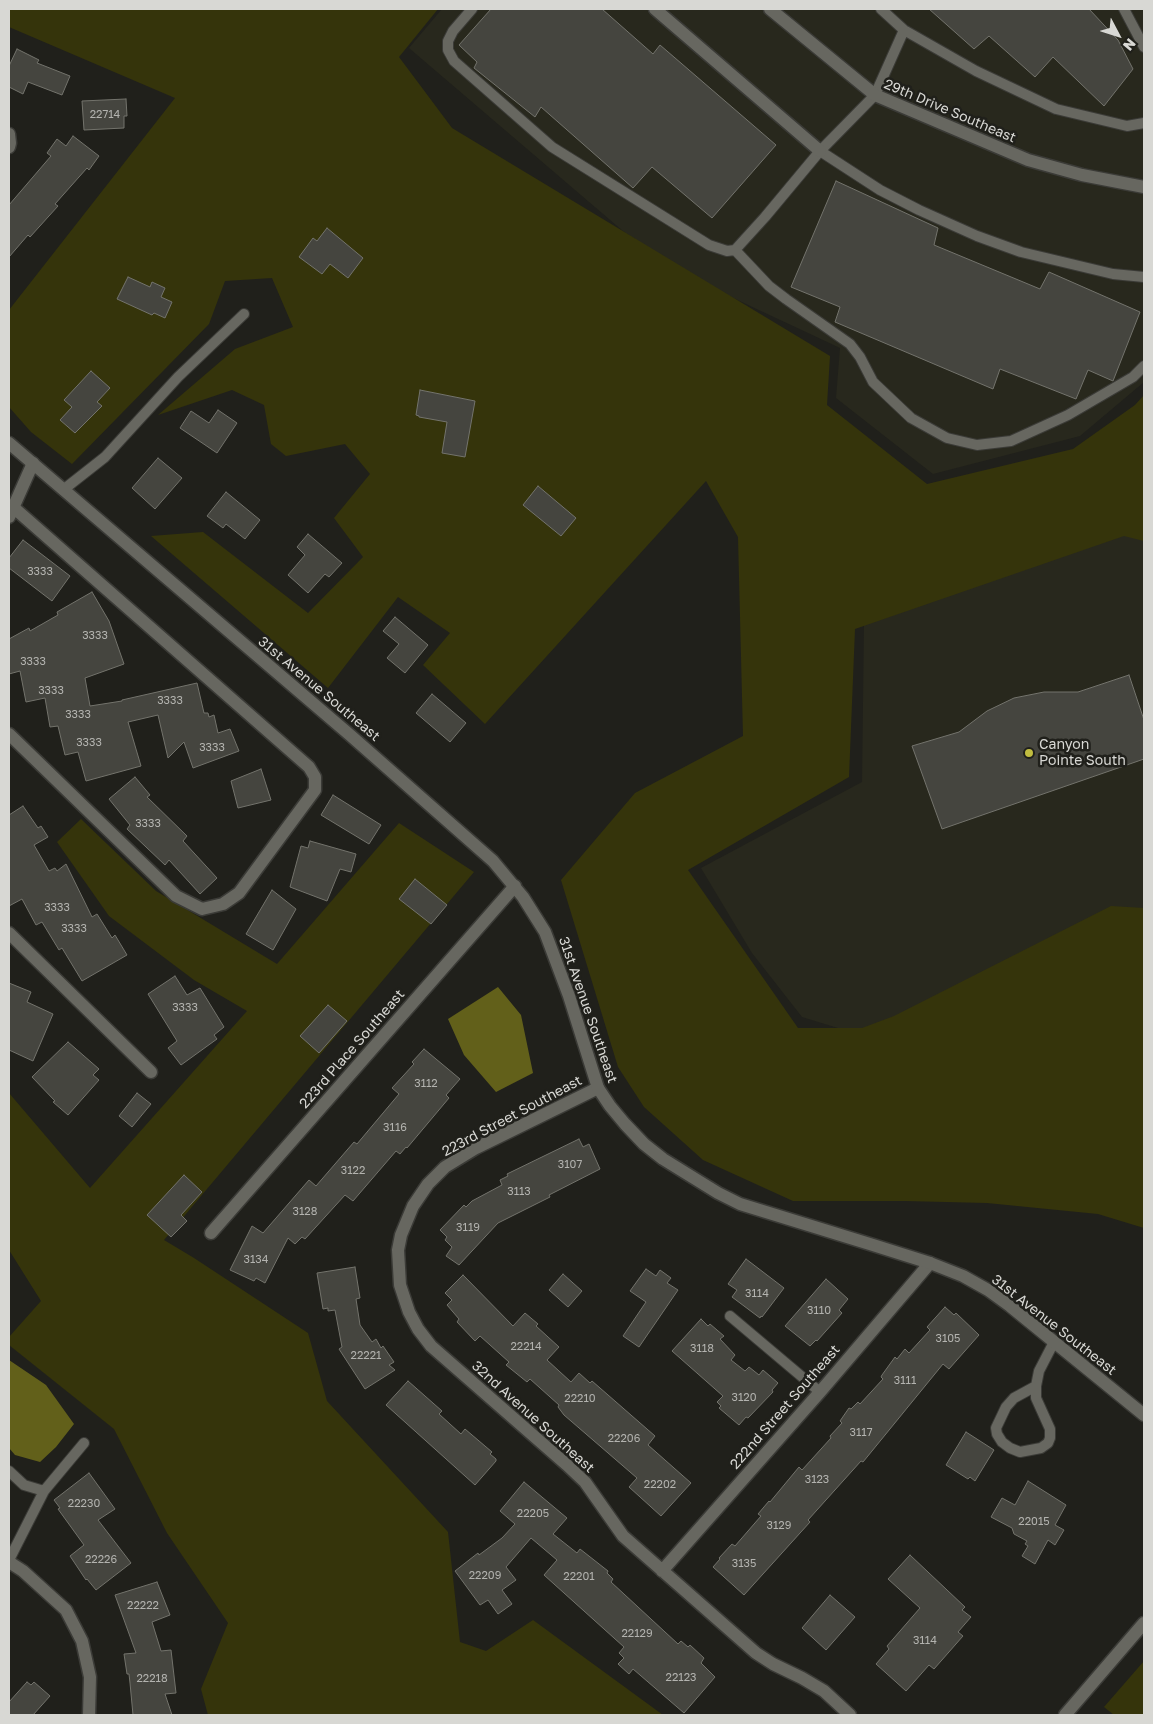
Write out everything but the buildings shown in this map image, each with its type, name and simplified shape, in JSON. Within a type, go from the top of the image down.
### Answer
[{"type":"street","points":[[654,9],[820,151]]},
{"type":"street","name":"29th Drive Southeast","points":[[770,9],[875,95],[1028,160],[1082,175],[1144,187]]},
{"type":"street","points":[[9,134],[9,147]]},
{"type":"street","name":"31st Avenue Southeast","points":[[9,442],[468,837],[493,861],[515,886],[545,932],[566,988],[598,1088],[615,1112],[644,1144],[663,1160],[718,1194],[740,1204],[873,1244],[963,1276],[988,1290],[1010,1306],[1144,1415]]},
{"type":"street","points":[[9,734],[176,896],[202,909],[223,904],[239,893],[315,790],[315,777],[309,767],[11,512],[33,463]]},
{"type":"street","name":"223rd Place Southeast","points":[[211,1233],[515,886]]},
{"type":"street","points":[[9,933],[151,1072]]},
{"type":"street","name":"223rd Street Southeast","points":[[398,1250],[401,1235],[413,1206],[428,1184],[445,1167],[476,1148],[598,1088]]},
{"type":"street","name":"32nd Avenue Southeast","points":[[398,1250],[398,1268],[404,1298],[418,1329],[438,1352],[585,1482],[623,1536],[662,1571],[756,1652],[773,1664],[824,1691],[850,1715]]},
{"type":"street","name":"222nd Street Southeast","points":[[662,1571],[820,1392],[930,1263]]},
{"type":"street","points":[[9,1561],[24,1571],[66,1610],[82,1641],[90,1677],[88,1715]]},
{"type":"street","points":[[1065,1715],[1144,1623]]},
{"type":"lane","points":[[472,9],[453,31],[448,41],[448,50],[454,61],[552,147],[709,245],[727,251],[735,250],[820,151],[875,95],[904,30]]},
{"type":"lane","points":[[881,9],[904,30],[976,71],[1056,109],[1127,126],[1144,123]]},
{"type":"lane","points":[[1124,9],[1144,47]]},
{"type":"lane","points":[[820,151],[880,190],[918,210],[977,236],[1021,252],[1113,274],[1144,277]]},
{"type":"lane","points":[[735,250],[770,286],[850,344],[860,357],[873,382],[911,418],[947,438],[977,445],[1011,441],[1068,415],[1133,377],[1144,366]]},
{"type":"lane","points":[[63,490],[105,457],[178,377],[244,314]]},
{"type":"lane","points":[[730,1316],[820,1392]]},
{"type":"lane","points":[[1036,1386],[1014,1398],[1006,1407],[996,1428],[1002,1442],[1020,1452],[1041,1448],[1048,1443],[1050,1438],[1050,1429],[1036,1398],[1036,1386],[1039,1372],[1054,1342]]},
{"type":"lane","points":[[9,1561],[44,1491],[84,1442]]},
{"type":"lane","points":[[9,1471],[24,1485],[44,1491]]},
{"type":"shaded area","points":[[9,9],[438,9],[399,57],[452,128],[830,356],[827,405],[927,484],[1073,449],[1135,405],[1144,395],[1144,541],[1124,536],[855,629],[849,777],[688,870],[798,1028],[862,1028],[894,1016],[1111,906],[1144,908],[1144,1228],[1098,1214],[987,1203],[793,1201],[703,1160],[644,1107],[618,1067],[561,880],[635,793],[743,736],[738,537],[706,481],[485,724],[423,665],[450,633],[398,597],[328,688],[151,536],[203,532],[308,613],[363,557],[334,518],[370,474],[345,444],[286,456],[271,444],[264,405],[232,390],[158,415],[235,349],[293,327],[272,278],[225,281],[209,324],[72,464],[31,432],[9,407],[9,310],[175,98],[9,27]]},
{"type":"shaded area","points":[[442,9],[1144,9],[1144,382],[1080,436],[933,474],[836,398],[840,348],[695,280],[623,231],[409,48]]},
{"type":"shaded area","points":[[1126,525],[1144,531],[1144,915],[874,1039],[802,1017],[752,953],[701,868],[862,782],[864,622]]},
{"type":"shaded area","points":[[81,819],[156,891],[277,964],[399,823],[474,872],[164,1240],[308,1333],[327,1401],[448,1532],[460,1642],[486,1651],[533,1620],[663,1715],[208,1715],[201,1689],[228,1623],[167,1533],[114,1429],[9,1345],[9,1337],[41,1301],[9,1250],[9,1093],[90,1188],[247,1011],[194,980],[109,916],[57,842]]},
{"type":"shaded area","points":[[498,987],[521,1015],[533,1073],[496,1092],[464,1055],[448,1019]]},
{"type":"shaded area","points":[[9,1360],[46,1385],[74,1424],[56,1447],[40,1462],[15,1455],[9,1448]]},
{"type":"shaded area","points":[[1144,1661],[1144,1715],[1114,1715],[1104,1707]]},
{"type":"place","name":"Canyon Pointe South","points":[[1029,753]]}]
